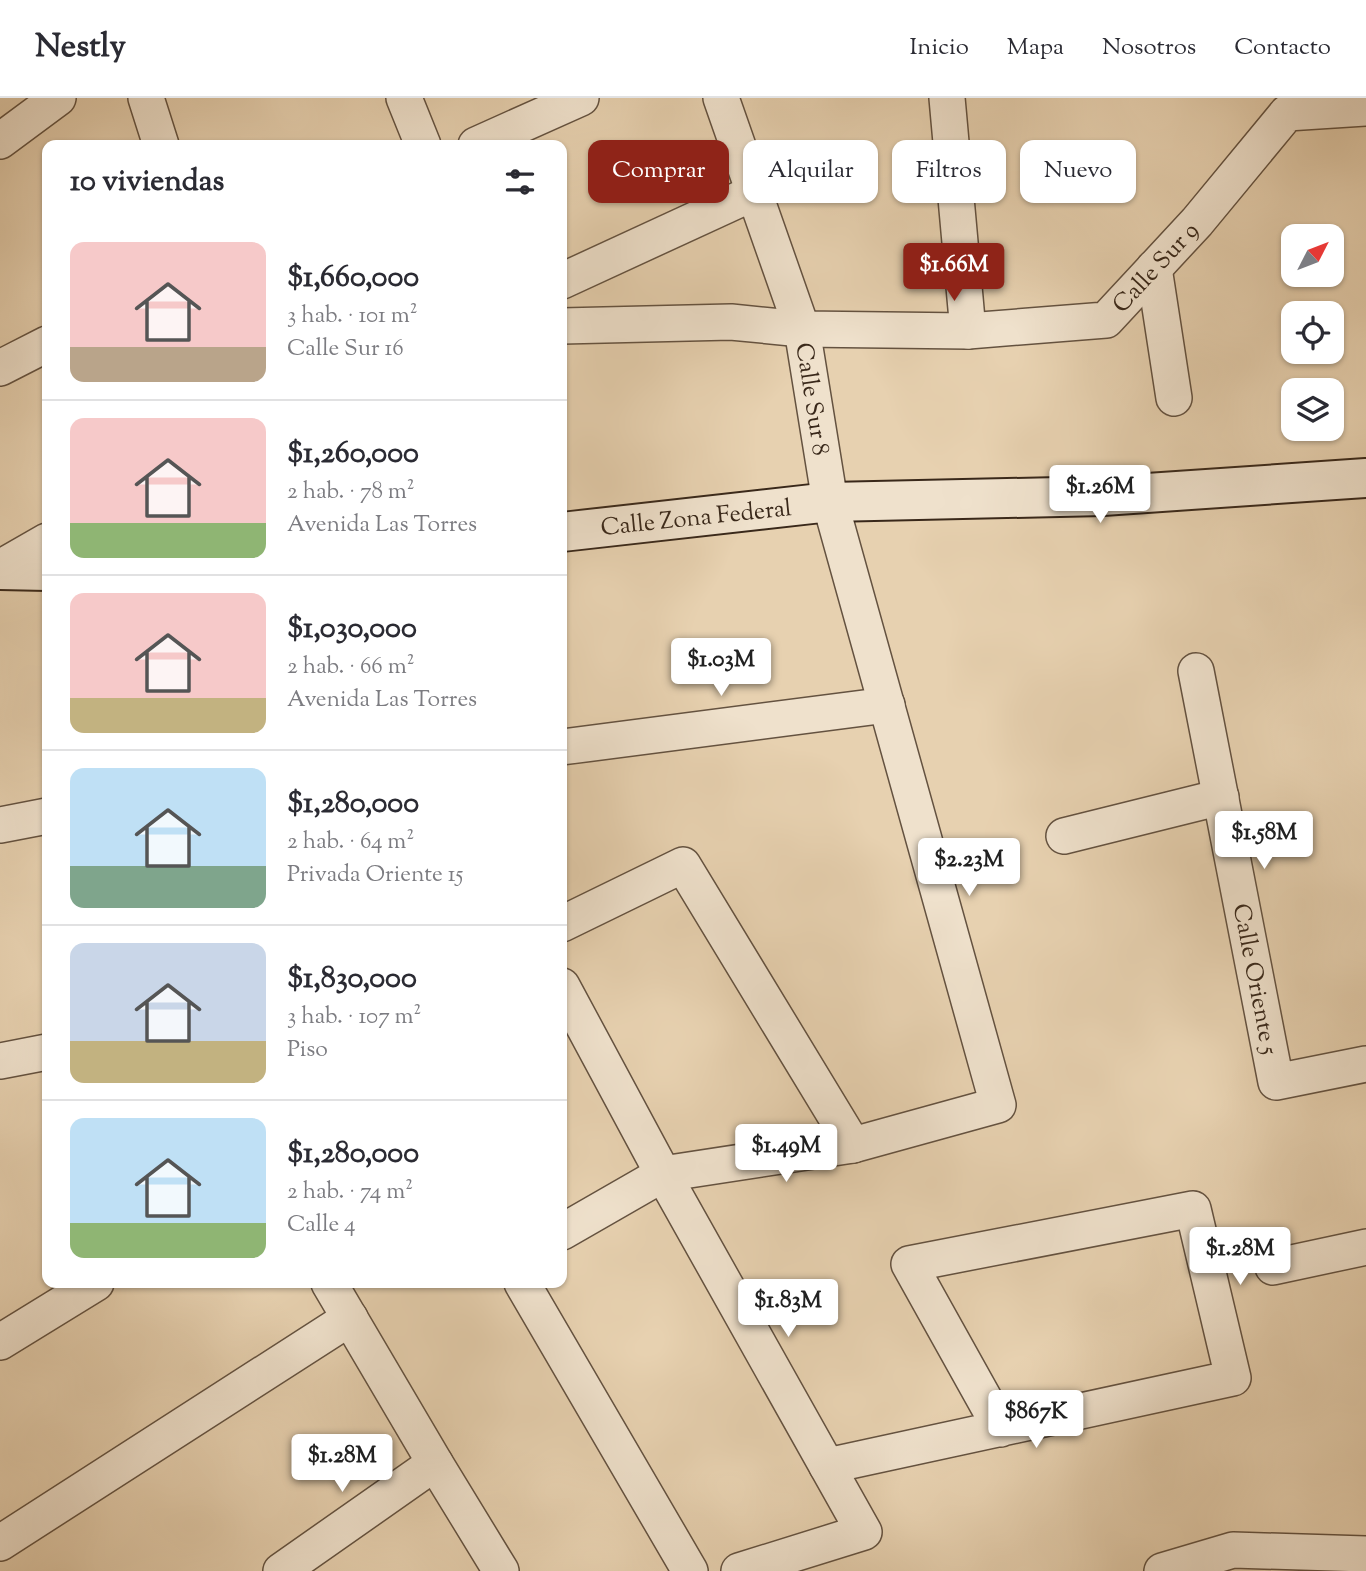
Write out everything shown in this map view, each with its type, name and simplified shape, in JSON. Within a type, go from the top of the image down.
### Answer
[{"type":"main road","name":"Calle Zona Federal","points":[[567,531],[830,502],[1103,496],[1366,478]]},
{"type":"main road","points":[[0,569],[42,568]]},
{"type":"street","points":[[0,141],[58,98]]},
{"type":"street","points":[[146,98],[159,140]]},
{"type":"street","points":[[404,98],[422,140]]},
{"type":"street","points":[[487,140],[581,98]]},
{"type":"street","name":"Calle Sur 8","points":[[722,98],[743,162]]},
{"type":"street","points":[[947,98],[968,331]]},
{"type":"street","name":"Calle Sur 9","points":[[567,326],[731,322],[802,329],[968,331],[1106,320],[1197,222],[1287,113],[1366,108]]},
{"type":"street","points":[[567,279],[743,198]]},
{"type":"street","name":"Calle Sur 8","points":[[757,203],[802,329],[830,502],[998,1105],[853,1145]]},
{"type":"street","points":[[1154,268],[1174,398]]},
{"type":"street","points":[[0,368],[42,347]]},
{"type":"street","name":"Calle Oriente 5","points":[[1196,671],[1276,1082],[1366,1064]]},
{"type":"street","points":[[567,746],[887,705]]},
{"type":"street","points":[[1065,836],[1221,797]]},
{"type":"street","points":[[0,825],[42,817]]},
{"type":"street","points":[[567,922],[682,865],[853,1145],[663,1174],[567,1229]]},
{"type":"street","points":[[567,995],[663,1174],[864,1532],[739,1571]]},
{"type":"street","points":[[0,1061],[42,1053]]},
{"type":"street","points":[[827,1466],[1000,1429],[1233,1378],[1194,1209],[909,1264],[1000,1429]]},
{"type":"street","points":[[1273,1267],[1366,1247]]},
{"type":"street","points":[[0,1342],[88,1288]]},
{"type":"street","points":[[332,1288],[501,1571]]},
{"type":"street","points":[[525,1288],[690,1571]]},
{"type":"street","points":[[0,1543],[349,1318]]},
{"type":"street","points":[[281,1571],[435,1463]]},
{"type":"street","points":[[1162,1571],[1233,1550],[1364,1545]]}]
